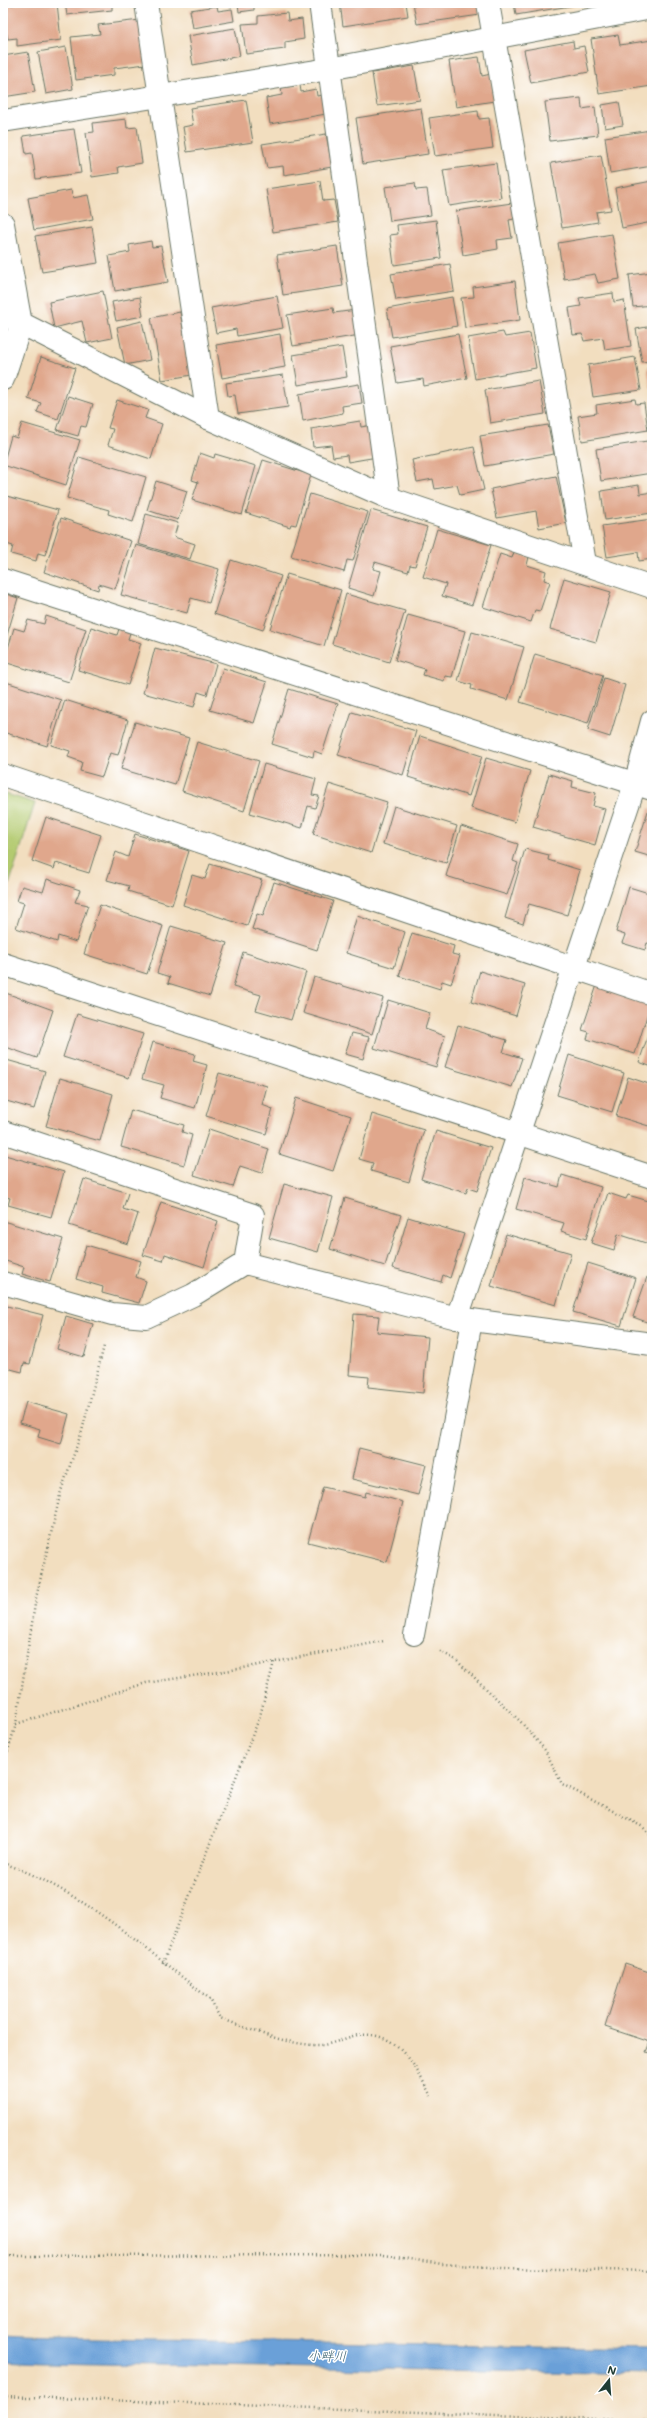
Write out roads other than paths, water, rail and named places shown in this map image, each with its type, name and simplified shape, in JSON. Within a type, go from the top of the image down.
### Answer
[{"type":"street","points":[[146,3],[208,418]]},
{"type":"street","points":[[320,3],[389,498]]},
{"type":"street","points":[[488,3],[493,40],[585,563]]},
{"type":"street","points":[[3,121],[329,69],[493,40],[652,8]]},
{"type":"street","points":[[3,224],[12,319],[3,379]]},
{"type":"street","points":[[12,319],[208,418],[389,498],[585,563],[652,587]]},
{"type":"street","points":[[3,580],[644,786]]},
{"type":"street","points":[[465,1320],[518,1133],[575,969],[644,786],[652,722]]},
{"type":"street","points":[[3,775],[652,994]]},
{"type":"street","points":[[3,964],[652,1177]]},
{"type":"street","points":[[3,1132],[253,1215],[244,1263]]},
{"type":"street","points":[[3,1283],[112,1314],[146,1317],[193,1295],[244,1263],[465,1320],[652,1344]]},
{"type":"lane","points":[[414,1636],[465,1320]]},
{"type":"water","name":"小畔川","points":[[3,2336],[652,2349],[652,2374],[3,2361]]}]
